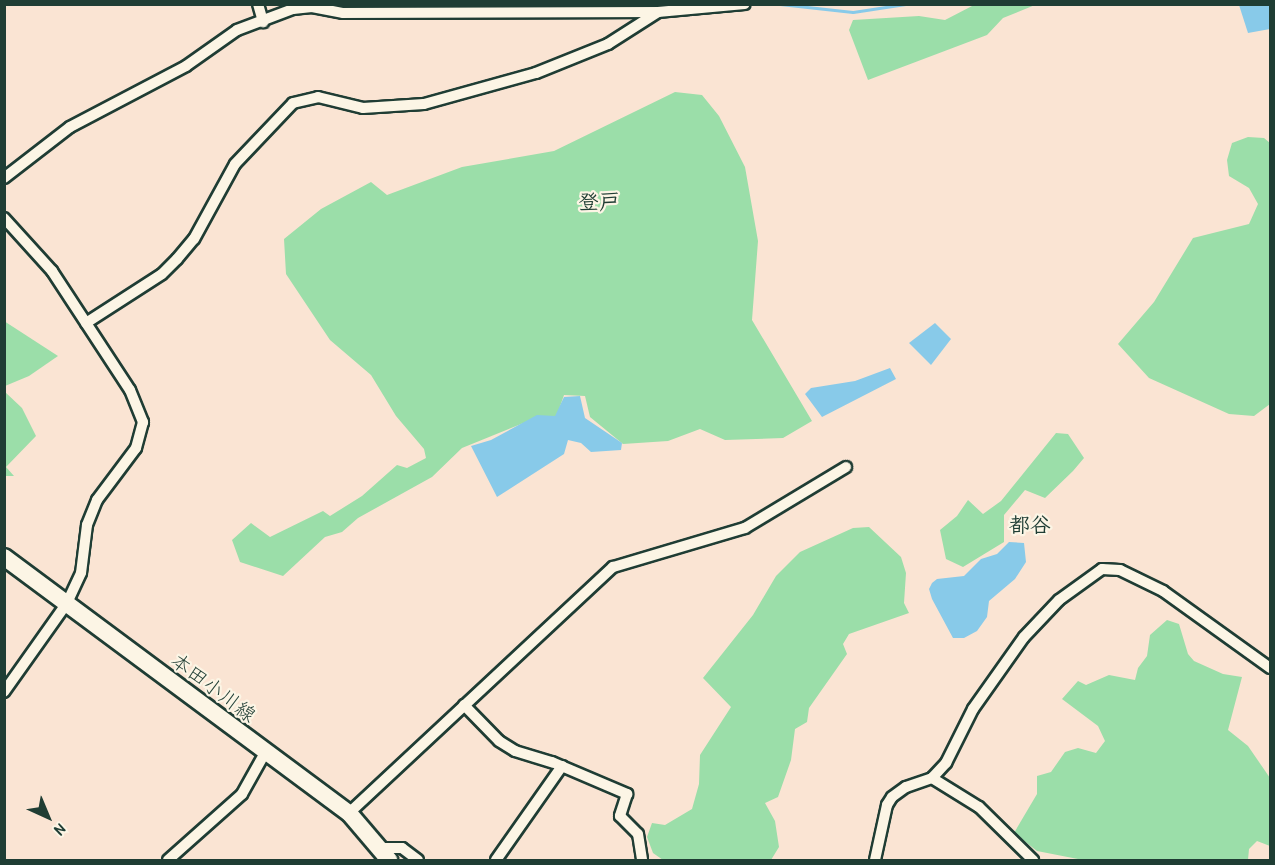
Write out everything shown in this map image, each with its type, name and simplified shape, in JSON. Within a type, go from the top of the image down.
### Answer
[{"type":"main road","name":"本田小川線","points":[[4,557],[349,813],[385,854]]},
{"type":"street","points":[[258,4],[263,22]]},
{"type":"street","points":[[4,178],[70,127],[186,66],[237,30],[293,9],[312,7],[343,13],[658,12],[744,4]]},
{"type":"street","points":[[86,323],[162,274],[177,259],[194,239],[235,164],[293,103],[318,98],[363,108],[424,104],[546,69],[608,44],[658,12]]},
{"type":"street","points":[[4,218],[52,272],[130,390],[143,422],[136,448],[97,500],[87,525],[81,573],[67,603],[4,692]]},
{"type":"street","points":[[349,813],[613,567],[745,528],[846,467]]},
{"type":"street","points":[[875,861],[887,804],[906,787],[932,778],[946,763],[973,709],[1024,637],[1059,600],[1102,569],[1120,570],[1163,591],[1270,668]]},
{"type":"street","points":[[464,705],[507,746],[562,766],[627,794],[620,816],[638,834],[642,861]]},
{"type":"street","points":[[168,861],[242,794],[266,751]]},
{"type":"street","points":[[496,861],[562,766]]},
{"type":"street","points":[[932,778],[979,807],[1033,861]]},
{"type":"street","points":[[385,854],[402,848],[418,861]]},
{"type":"green space","points":[[974,5],[1035,5],[1003,18],[987,35],[868,80],[849,30],[853,20],[919,16],[945,20]]},
{"type":"green space","points":[[675,92],[702,95],[719,116],[745,167],[758,241],[752,320],[812,421],[783,438],[725,440],[700,429],[668,441],[623,444],[590,417],[585,396],[564,395],[556,418],[536,418],[462,448],[432,477],[358,518],[342,532],[325,537],[283,576],[240,562],[232,540],[251,523],[270,537],[323,511],[330,516],[362,496],[397,465],[407,468],[426,458],[424,449],[396,416],[371,375],[330,340],[286,274],[284,239],[321,209],[371,182],[387,195],[462,167],[554,151]]},
{"type":"green space","points":[[1248,137],[1264,138],[1270,143],[1270,404],[1254,416],[1229,414],[1149,378],[1118,344],[1154,302],[1193,238],[1249,224],[1258,204],[1249,188],[1229,176],[1227,160],[1232,143]]},
{"type":"green space","points":[[4,321],[58,356],[29,376],[5,386]]},
{"type":"green space","points":[[4,391],[22,408],[36,436],[6,467],[14,476],[5,476]]},
{"type":"green space","points":[[1056,433],[1068,434],[1084,458],[1073,471],[1045,498],[1025,490],[1004,515],[1004,542],[963,567],[946,559],[940,530],[957,516],[968,500],[983,514],[1001,501]]},
{"type":"green space","points":[[869,527],[901,557],[906,573],[904,603],[909,613],[849,634],[843,644],[847,654],[809,708],[807,722],[795,729],[791,760],[778,797],[765,803],[775,821],[779,847],[771,860],[663,860],[653,853],[647,837],[652,823],[665,825],[692,809],[699,784],[700,755],[731,707],[703,678],[753,615],[776,576],[800,552],[853,528]]},
{"type":"green space","points":[[1167,620],[1179,624],[1188,654],[1194,661],[1223,674],[1242,677],[1228,730],[1248,746],[1270,778],[1270,846],[1257,841],[1249,849],[1248,860],[1083,860],[1037,851],[1014,833],[1037,794],[1037,776],[1051,772],[1065,752],[1078,748],[1096,753],[1105,741],[1098,726],[1062,699],[1078,681],[1086,685],[1109,675],[1135,680],[1138,668],[1147,656],[1150,635]]},
{"type":"water","points":[[1239,5],[1270,5],[1270,29],[1248,33]]},
{"type":"water","points":[[935,323],[951,339],[931,365],[909,343]]},
{"type":"water","points":[[890,368],[896,379],[822,417],[805,394],[811,388],[855,381]]},
{"type":"water","points":[[580,396],[585,418],[622,443],[621,450],[591,452],[581,443],[568,440],[564,454],[497,497],[471,446],[491,440],[537,415],[555,416],[564,397]]},
{"type":"water","points":[[1009,542],[1024,543],[1026,562],[1015,579],[989,601],[987,617],[977,631],[964,638],[953,638],[932,599],[929,589],[932,583],[937,579],[964,576],[981,559],[997,554]]},
{"type":"waterway","points":[[780,4],[853,12],[905,4]]},
{"type":"district","name":"登戸","points":[[599,202]]},
{"type":"district","name":"都谷","points":[[1030,525]]}]
